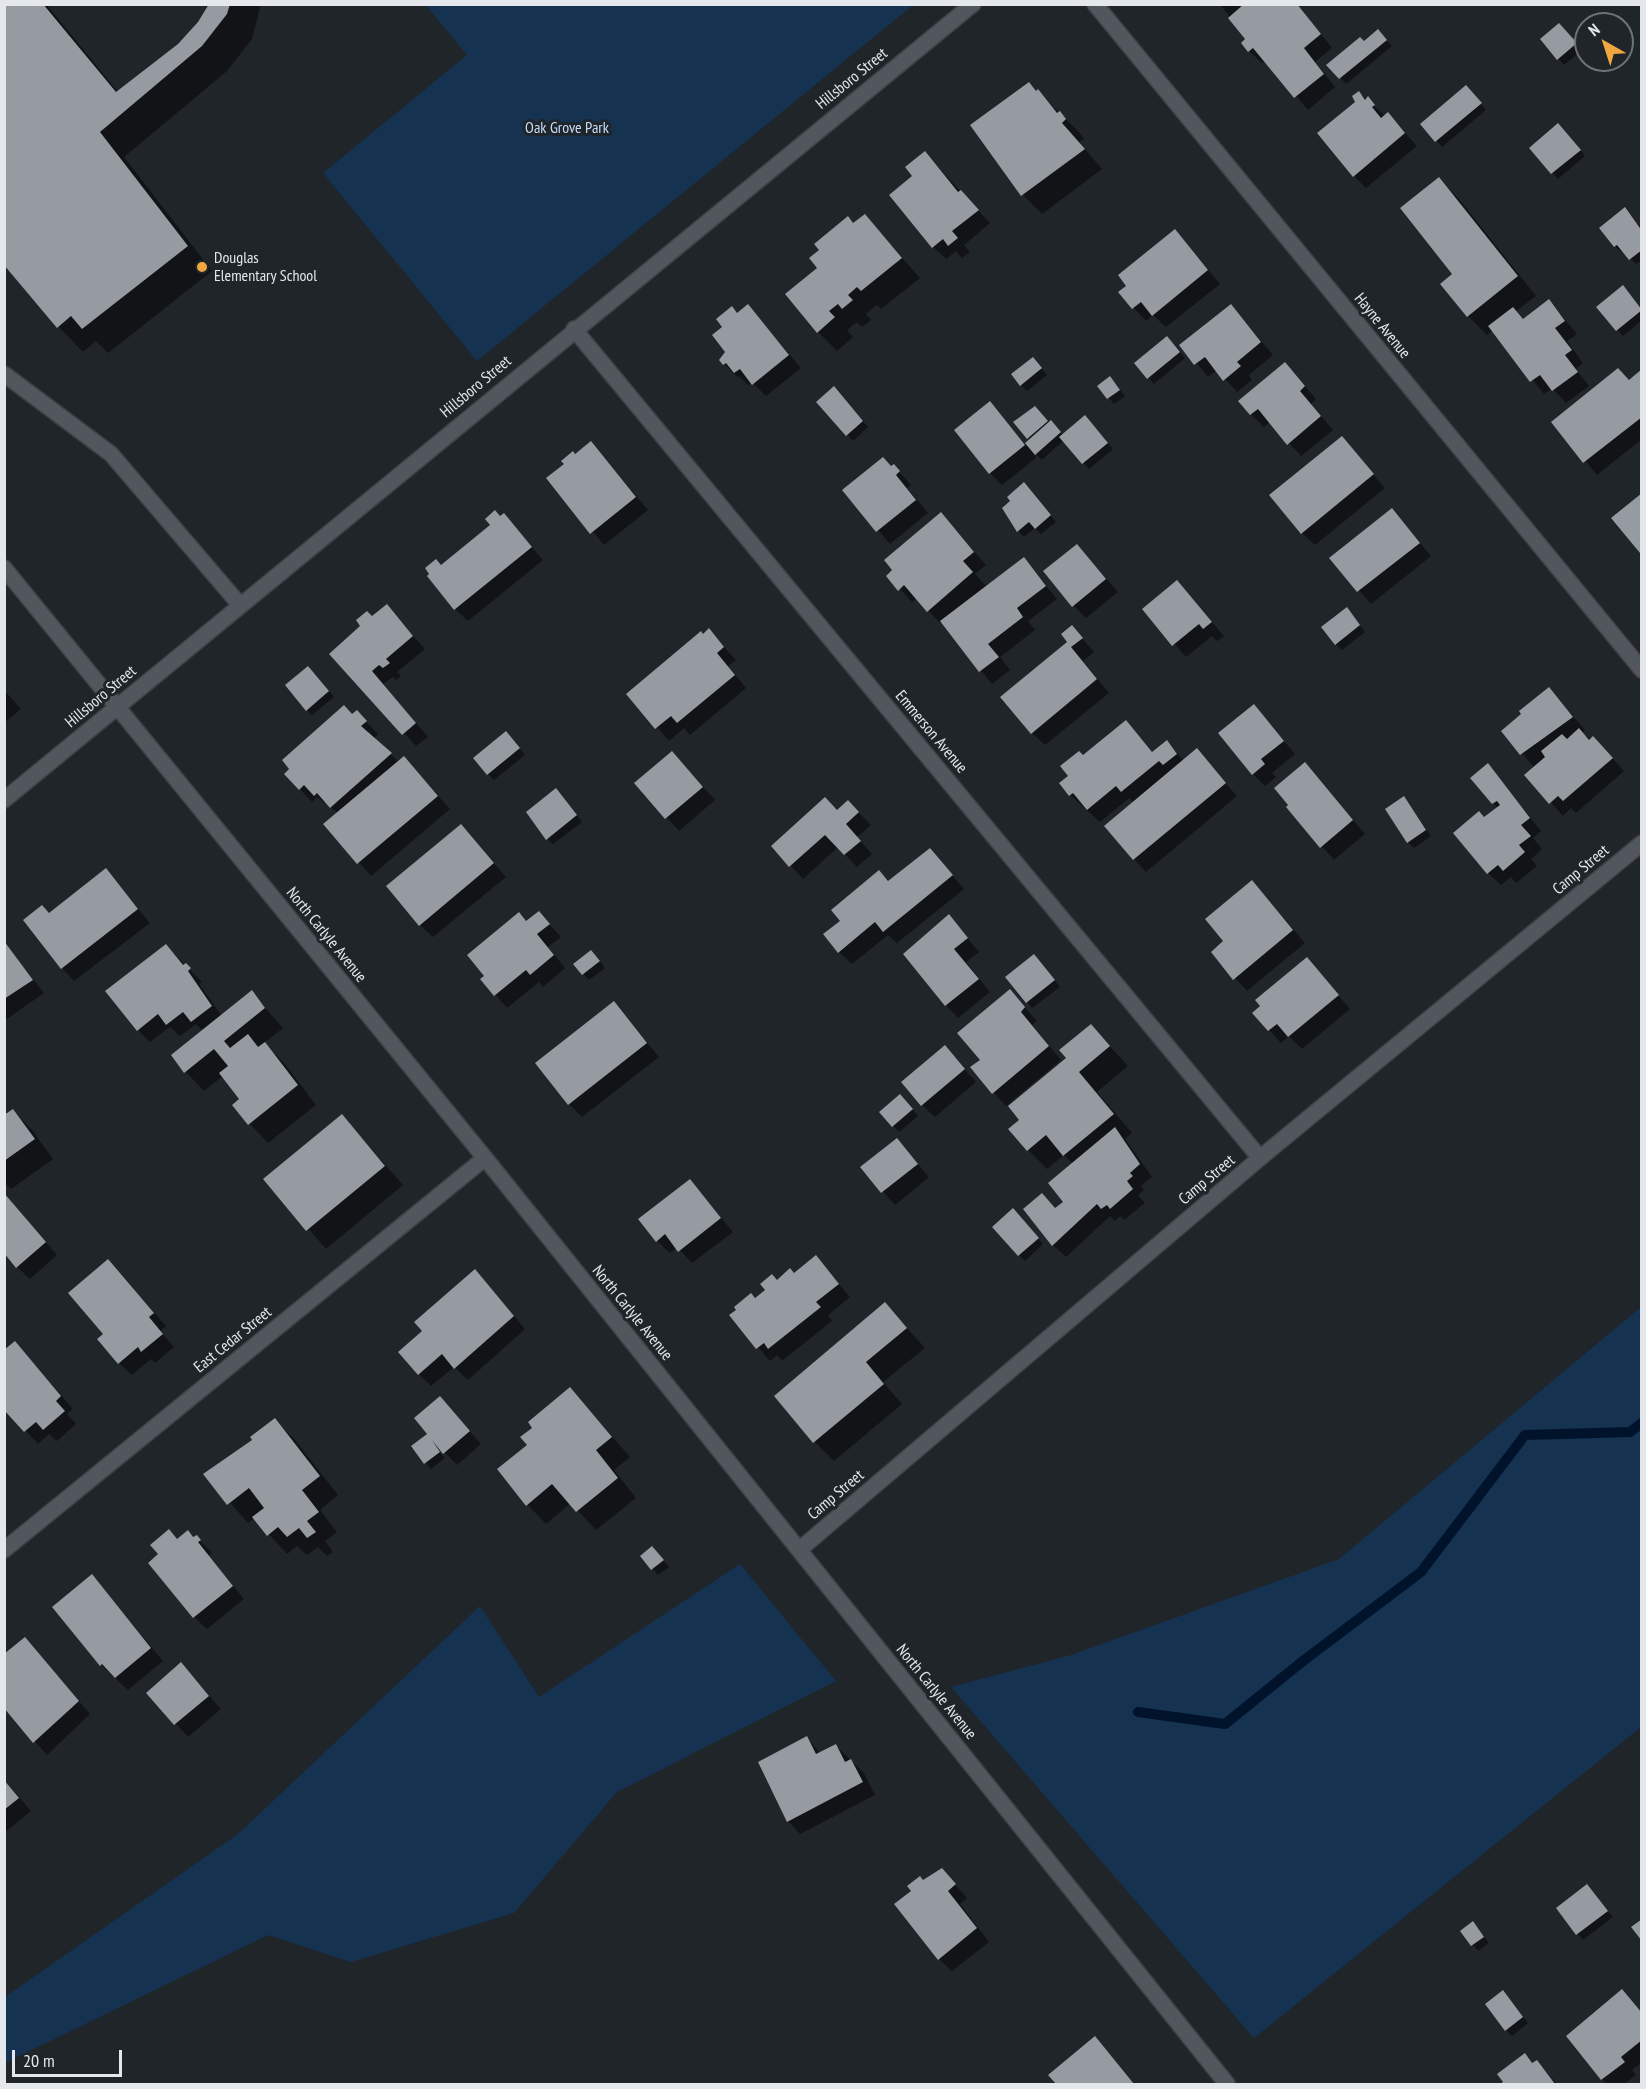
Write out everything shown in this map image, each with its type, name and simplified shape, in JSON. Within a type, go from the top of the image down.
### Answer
[{"type":"street","name":"Hillsboro Street","points":[[4,800],[574,329],[973,4]]},
{"type":"street","name":"Hayne Avenue","points":[[1095,4],[1641,670]]},
{"type":"street","name":"Emmerson Avenue","points":[[574,329],[1260,1158]]},
{"type":"street","points":[[4,374],[111,454],[240,605]]},
{"type":"street","name":"North Carlyle Avenue","points":[[4,568],[485,1158],[1227,2085]]},
{"type":"street","name":"Camp Street","points":[[799,1550],[1260,1158],[1641,843]]},
{"type":"street","name":"East Cedar Street","points":[[4,1550],[485,1158]]},
{"type":"green space","name":"Oak Grove Park","points":[[426,5],[913,5],[477,361],[323,173],[467,55]]},
{"type":"green space","points":[[1641,1307],[1641,1727],[1254,2038],[951,1687],[1071,1655],[1339,1559]]},
{"type":"green space","points":[[740,1564],[836,1681],[617,1792],[514,1913],[351,1962],[268,1935],[5,2063],[5,1997],[238,1834],[480,1606],[539,1697]]},
{"type":"building","points":[[4,4],[43,4],[116,92],[178,44],[198,22],[209,4],[230,4],[227,14],[202,46],[100,132],[188,246],[82,329],[71,316],[57,328],[4,265]]},
{"type":"building","points":[[1244,4],[1297,4],[1321,34],[1304,48],[1324,74],[1294,98],[1253,48],[1248,52],[1241,43],[1245,39],[1228,18]]},
{"type":"building","points":[[1559,23],[1574,40],[1574,46],[1557,60],[1540,39]]},
{"type":"building","points":[[1378,29],[1387,40],[1339,79],[1326,65],[1360,37],[1364,41]]},
{"type":"building","points":[[1029,82],[1036,91],[1038,89],[1057,113],[1060,111],[1066,119],[1062,123],[1085,149],[1021,196],[970,125]]},
{"type":"building","points":[[1466,85],[1482,103],[1435,142],[1420,124]]},
{"type":"building","points":[[1359,91],[1365,100],[1368,96],[1375,105],[1372,107],[1381,118],[1388,112],[1405,133],[1353,177],[1317,133],[1355,102],[1352,96]]},
{"type":"building","points":[[1558,123],[1581,150],[1551,174],[1529,148]]},
{"type":"building","points":[[925,151],[958,192],[961,190],[979,210],[952,231],[958,238],[948,246],[943,239],[932,248],[889,195],[912,176],[905,167]]},
{"type":"building","points":[[1439,177],[1518,276],[1467,317],[1440,284],[1452,274],[1400,208]]},
{"type":"building","points":[[1625,207],[1642,231],[1642,250],[1629,260],[1617,245],[1614,247],[1599,228]]},
{"type":"building","points":[[865,214],[902,258],[861,291],[857,287],[848,295],[853,300],[842,309],[838,304],[829,311],[835,317],[817,333],[785,294],[817,268],[809,258],[819,250],[814,244],[848,216],[853,223]]},
{"type":"building","points":[[1175,229],[1208,270],[1152,316],[1141,302],[1132,309],[1118,292],[1126,286],[1118,275]]},
{"type":"building","points":[[1623,285],[1642,310],[1616,331],[1596,307]]},
{"type":"building","points":[[1549,299],[1565,321],[1555,328],[1572,350],[1565,355],[1578,372],[1552,391],[1540,375],[1530,382],[1488,326],[1513,307],[1523,319]]},
{"type":"building","points":[[748,304],[789,355],[752,385],[740,369],[734,373],[726,363],[723,365],[719,360],[725,352],[712,335],[722,327],[716,319],[732,306],[737,313]]},
{"type":"building","points":[[1231,304],[1261,342],[1237,362],[1241,366],[1223,381],[1205,357],[1194,365],[1179,345]]},
{"type":"building","points":[[1167,336],[1180,352],[1147,379],[1134,363]]},
{"type":"building","points":[[1033,357],[1042,368],[1020,386],[1011,374]]},
{"type":"building","points":[[1285,362],[1305,386],[1300,391],[1321,416],[1287,445],[1258,409],[1250,415],[1238,401]]},
{"type":"building","points":[[1618,368],[1629,380],[1642,369],[1642,417],[1583,463],[1551,422]]},
{"type":"building","points":[[1110,376],[1120,390],[1107,399],[1097,386]]},
{"type":"building","points":[[834,386],[863,421],[846,436],[816,402]]},
{"type":"building","points":[[990,401],[1025,445],[989,474],[954,430]]},
{"type":"building","points":[[1035,406],[1048,421],[1027,439],[1013,422]]},
{"type":"building","points":[[1085,415],[1108,443],[1082,464],[1059,437]]},
{"type":"building","points":[[1051,420],[1061,432],[1035,455],[1025,443]]},
{"type":"building","points":[[1342,436],[1374,474],[1301,534],[1269,495]]},
{"type":"building","points":[[591,441],[636,497],[590,534],[546,478],[564,464],[561,461],[573,451],[575,454]]},
{"type":"building","points":[[883,457],[891,466],[894,464],[900,471],[896,475],[916,500],[876,532],[842,490]]},
{"type":"building","points":[[1024,482],[1051,515],[1035,529],[1029,522],[1017,532],[1002,508],[1010,501],[1007,497]]},
{"type":"building","points":[[1642,493],[1642,551],[1640,553],[1611,518]]},
{"type":"building","points":[[1392,508],[1420,543],[1357,592],[1329,558]]},
{"type":"building","points":[[495,510],[500,516],[504,513],[532,547],[454,610],[427,576],[429,574],[425,568],[436,559],[441,565],[490,525],[485,519]]},
{"type":"building","points":[[941,512],[974,552],[963,561],[973,572],[927,612],[904,585],[898,591],[886,576],[892,570],[884,560]]},
{"type":"building","points":[[1077,544],[1106,579],[1072,607],[1043,571]]},
{"type":"building","points":[[1024,557],[1046,586],[1017,608],[1023,617],[988,644],[999,657],[979,672],[940,621]]},
{"type":"building","points":[[1177,580],[1212,622],[1203,629],[1199,624],[1172,646],[1142,609]]},
{"type":"building","points":[[387,604],[413,636],[386,659],[390,663],[383,668],[379,665],[372,671],[416,723],[402,735],[329,654],[360,626],[356,620],[367,611],[372,616]]},
{"type":"building","points":[[1347,607],[1360,625],[1335,645],[1321,627]]},
{"type":"building","points":[[1072,625],[1083,638],[1071,647],[1097,679],[1031,734],[1000,697],[1067,642],[1061,634]]},
{"type":"building","points":[[709,628],[724,647],[717,653],[735,675],[677,723],[671,716],[655,729],[626,694],[701,631],[703,634]]},
{"type":"building","points":[[308,666],[329,691],[306,711],[285,685]]},
{"type":"building","points":[[1549,687],[1573,717],[1520,755],[1501,731],[1521,714],[1519,711]]},
{"type":"building","points":[[1254,704],[1284,741],[1261,759],[1265,764],[1252,775],[1218,733]]},
{"type":"building","points":[[344,705],[352,714],[357,710],[367,721],[361,726],[392,753],[330,808],[317,793],[314,796],[304,785],[299,790],[284,774],[289,769],[282,760]]},
{"type":"building","points":[[1126,720],[1152,752],[1167,740],[1177,754],[1163,765],[1159,761],[1121,792],[1116,786],[1087,810],[1073,793],[1069,796],[1059,783],[1068,776],[1060,766],[1079,751],[1083,755]]},
{"type":"building","points":[[1579,728],[1589,740],[1593,736],[1613,758],[1563,801],[1558,796],[1549,804],[1524,775],[1545,757],[1541,751],[1562,734],[1567,739]]},
{"type":"building","points":[[506,731],[520,748],[487,775],[473,758]]},
{"type":"building","points":[[1197,748],[1226,783],[1133,860],[1104,826]]},
{"type":"building","points":[[672,751],[703,787],[665,819],[634,783]]},
{"type":"building","points":[[404,756],[438,796],[357,864],[323,824]]},
{"type":"building","points":[[1305,762],[1353,820],[1320,848],[1286,807],[1288,805],[1274,788]]},
{"type":"building","points":[[1488,763],[1530,818],[1521,825],[1531,836],[1519,845],[1525,852],[1503,871],[1498,865],[1487,874],[1453,833],[1479,811],[1484,817],[1500,805],[1497,801],[1492,804],[1470,778]]},
{"type":"building","points":[[556,788],[577,815],[546,840],[526,812]]},
{"type":"building","points":[[1404,796],[1426,830],[1407,843],[1385,809]]},
{"type":"building","points":[[825,797],[837,810],[848,800],[859,812],[846,824],[861,841],[844,855],[825,835],[789,867],[771,846]]},
{"type":"building","points":[[461,824],[494,863],[419,926],[386,886]]},
{"type":"building","points":[[930,848],[953,875],[883,932],[875,922],[838,953],[823,934],[840,921],[831,910],[879,870],[888,881]]},
{"type":"building","points":[[106,868],[138,909],[61,969],[23,920],[42,905],[49,913]]},
{"type":"building","points":[[1252,880],[1293,930],[1233,980],[1211,952],[1223,941],[1205,919]]},
{"type":"building","points":[[539,911],[550,924],[537,934],[554,955],[530,975],[526,970],[494,996],[480,979],[484,976],[467,955],[519,912],[526,921]]},
{"type":"building","points":[[949,914],[968,938],[954,949],[979,979],[945,1006],[903,954]]},
{"type":"building","points":[[4,941],[33,980],[4,999]]},
{"type":"building","points":[[166,944],[183,965],[186,963],[191,968],[188,971],[212,1006],[191,1022],[183,1012],[166,1025],[158,1014],[137,1031],[105,991]]},
{"type":"building","points":[[591,950],[600,961],[582,975],[573,964]]},
{"type":"building","points":[[1034,954],[1055,980],[1026,1003],[1005,977]]},
{"type":"building","points":[[1307,957],[1339,995],[1288,1037],[1277,1024],[1268,1031],[1252,1013],[1260,1006],[1255,1000]]},
{"type":"building","points":[[1010,989],[1025,1007],[1021,1012],[1049,1046],[992,1094],[970,1067],[980,1060],[957,1033]]},
{"type":"building","points":[[252,990],[265,1008],[224,1041],[230,1048],[248,1034],[258,1047],[265,1042],[298,1085],[248,1125],[232,1105],[239,1099],[219,1073],[228,1066],[214,1049],[184,1073],[171,1055]]},
{"type":"building","points":[[614,1001],[647,1043],[568,1105],[535,1063]]},
{"type":"building","points":[[1091,1024],[1110,1046],[1079,1072],[1114,1114],[1063,1156],[1046,1135],[1027,1151],[1008,1129],[1019,1120],[1008,1106],[1066,1058],[1059,1050]]},
{"type":"building","points":[[945,1045],[965,1069],[921,1106],[901,1082]]},
{"type":"building","points":[[900,1094],[913,1109],[892,1127],[879,1112]]},
{"type":"building","points":[[13,1109],[35,1139],[4,1161],[4,1115]]},
{"type":"building","points":[[342,1114],[385,1166],[306,1231],[263,1179]]},
{"type":"building","points":[[1115,1127],[1140,1164],[1130,1173],[1133,1176],[1127,1181],[1133,1189],[1110,1209],[1107,1205],[1101,1209],[1097,1204],[1052,1246],[1023,1209],[1042,1193],[1055,1208],[1063,1202],[1048,1183]]},
{"type":"building","points":[[897,1138],[918,1164],[881,1193],[860,1167]]},
{"type":"building","points":[[690,1179],[721,1218],[678,1252],[665,1234],[656,1242],[638,1219]]},
{"type":"building","points":[[4,1193],[46,1242],[16,1268],[4,1253]]},
{"type":"building","points":[[1013,1208],[1039,1238],[1018,1256],[992,1227]]},
{"type":"building","points":[[816,1255],[839,1284],[816,1302],[821,1307],[768,1349],[764,1343],[756,1349],[729,1315],[736,1310],[734,1307],[751,1293],[755,1298],[765,1290],[760,1284],[772,1274],[777,1280],[790,1268],[794,1273]]},
{"type":"building","points":[[108,1259],[154,1313],[149,1317],[163,1334],[141,1352],[138,1347],[118,1364],[97,1339],[103,1334],[68,1293]]},
{"type":"building","points":[[475,1269],[514,1316],[454,1369],[442,1354],[418,1375],[398,1352],[422,1331],[414,1322]]},
{"type":"building","points":[[885,1302],[907,1328],[866,1362],[884,1384],[813,1443],[774,1396]]},
{"type":"building","points":[[15,1341],[61,1396],[56,1401],[65,1411],[43,1430],[36,1422],[24,1432],[4,1410],[4,1350]]},
{"type":"building","points":[[570,1387],[612,1437],[596,1450],[618,1478],[576,1512],[552,1484],[526,1506],[497,1469],[527,1445],[520,1437],[532,1428],[528,1422]]},
{"type":"building","points":[[440,1396],[470,1431],[443,1454],[432,1440],[440,1452],[424,1464],[411,1446],[427,1434],[414,1418]]},
{"type":"building","points":[[275,1418],[320,1476],[302,1490],[319,1512],[307,1521],[316,1532],[307,1538],[299,1528],[287,1537],[278,1527],[267,1536],[252,1517],[264,1508],[249,1488],[227,1505],[203,1474],[252,1440],[250,1437]]},
{"type":"building","points":[[169,1529],[177,1539],[188,1530],[193,1537],[197,1535],[201,1540],[198,1542],[233,1586],[193,1618],[148,1563],[158,1554],[150,1545]]},
{"type":"building","points":[[652,1546],[664,1560],[651,1570],[640,1556]]},
{"type":"building","points":[[92,1574],[151,1648],[115,1678],[102,1664],[100,1666],[52,1607]]},
{"type":"building","points":[[25,1637],[79,1701],[33,1743],[4,1708],[4,1654]]},
{"type":"building","points":[[181,1662],[209,1696],[174,1725],[146,1693]]},
{"type":"building","points":[[807,1736],[816,1754],[836,1744],[845,1762],[851,1759],[863,1782],[787,1822],[758,1762]]},
{"type":"building","points":[[4,1780],[19,1798],[4,1810]]},
{"type":"building","points":[[942,1868],[956,1884],[948,1891],[977,1928],[938,1960],[894,1904],[911,1891],[907,1886],[920,1876],[923,1880]]},
{"type":"building","points":[[1587,1884],[1608,1911],[1576,1935],[1556,1908]]},
{"type":"building","points":[[1642,1919],[1642,1941],[1631,1927]]},
{"type":"building","points":[[1473,1921],[1484,1937],[1471,1946],[1460,1931]]},
{"type":"building","points":[[1622,1989],[1642,2013],[1642,2040],[1621,2057],[1625,2062],[1601,2080],[1566,2036]]},
{"type":"building","points":[[1503,1990],[1523,2017],[1505,2031],[1485,2004]]},
{"type":"building","points":[[1095,2036],[1134,2084],[1056,2084],[1048,2075]]},
{"type":"building","points":[[1525,2053],[1532,2063],[1537,2060],[1555,2084],[1500,2084],[1503,2082],[1497,2074]]},
{"type":"waterway","points":[[1138,1712],[1225,1724],[1303,1661],[1421,1572],[1525,1435],[1630,1432],[1642,1423]]},
{"type":"place","name":"Douglas Elementary School","points":[[202,267]]}]
